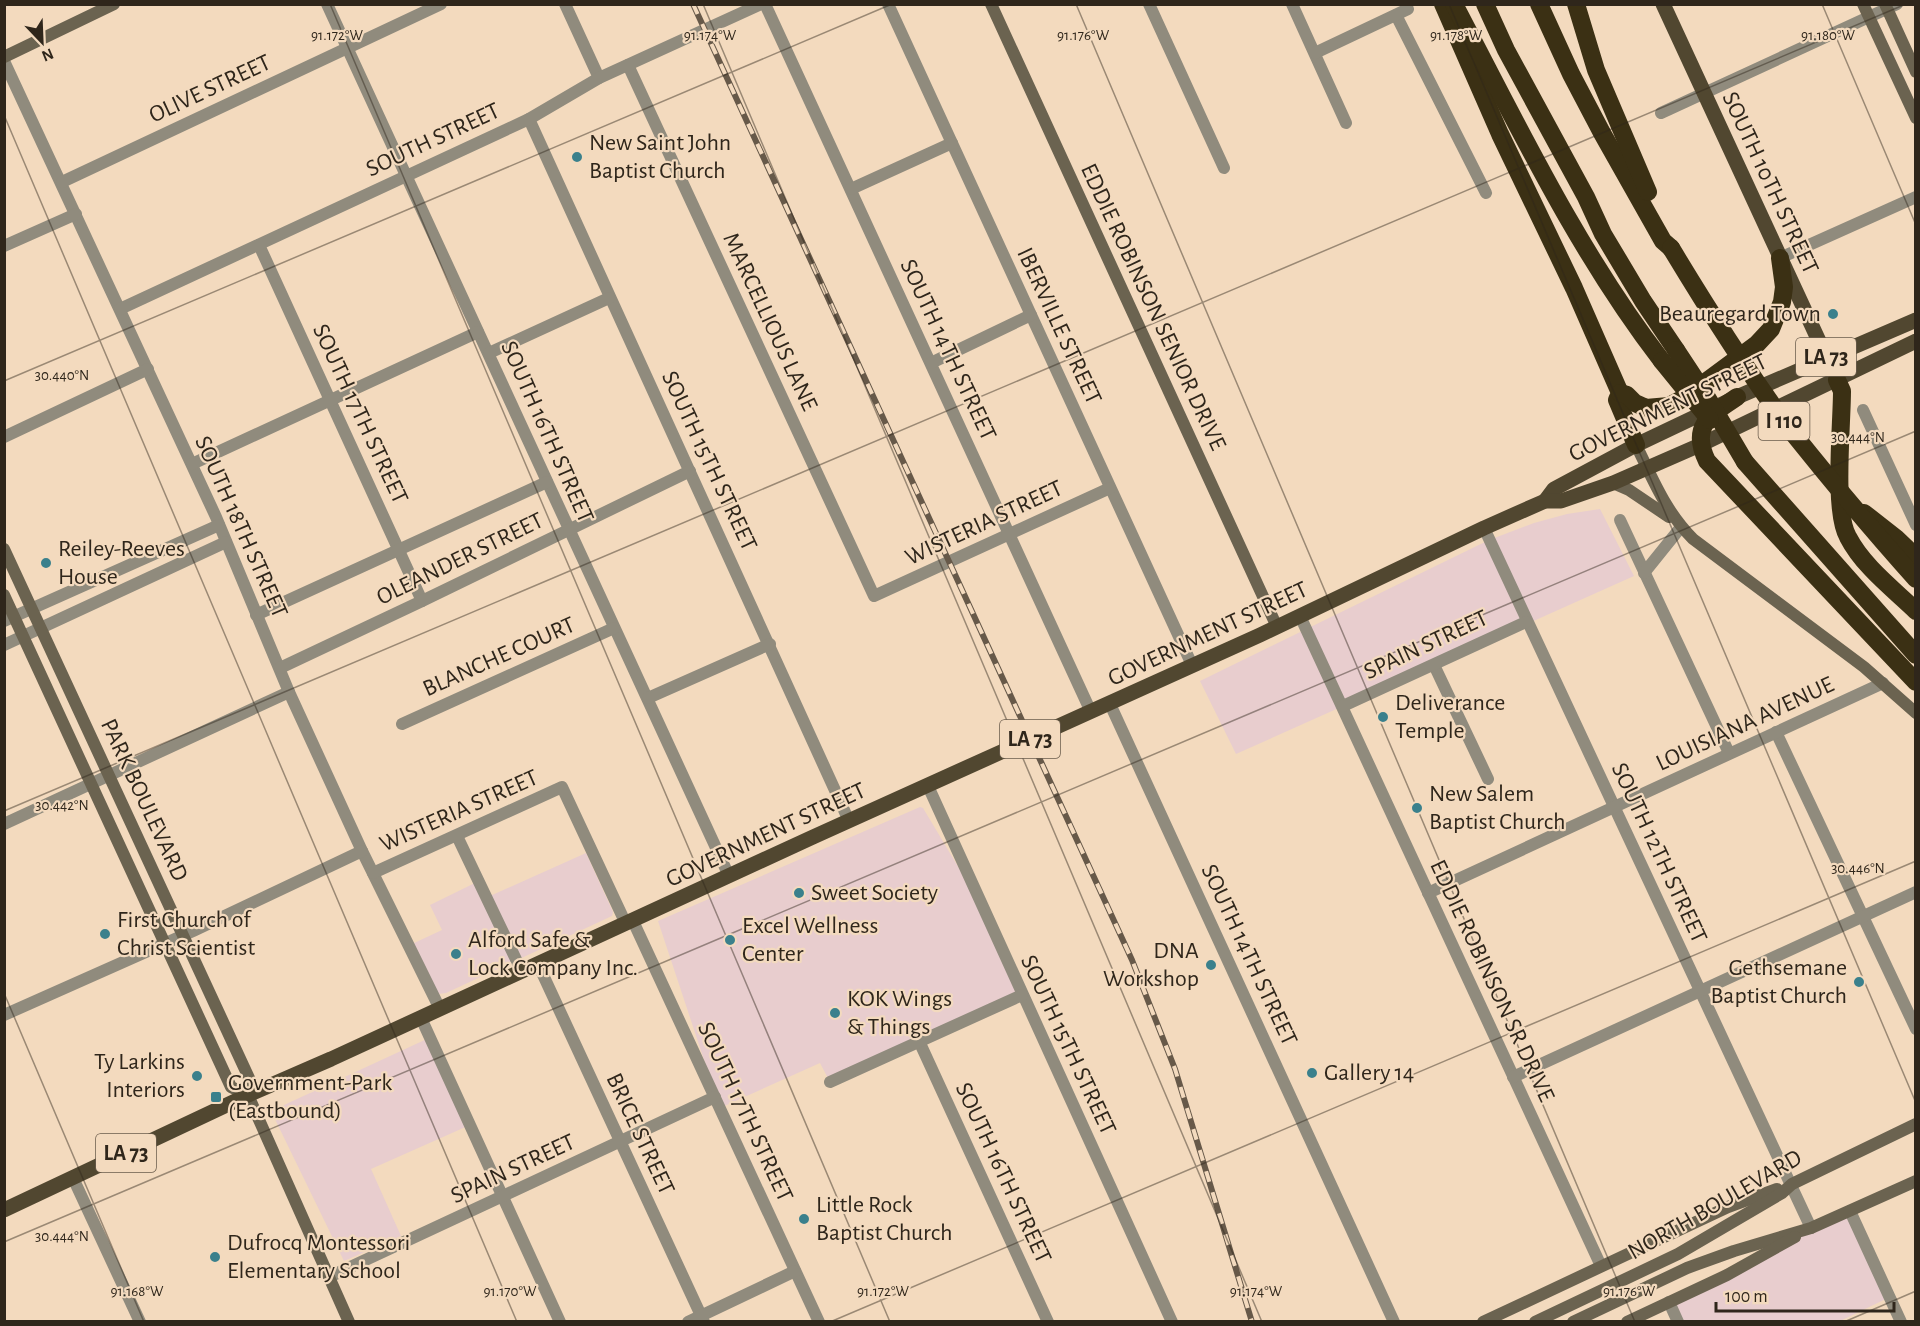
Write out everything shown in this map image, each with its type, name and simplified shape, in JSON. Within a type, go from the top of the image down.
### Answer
[{"type":"highway","points":[[1485,4],[1506,50],[1603,234],[1643,301],[1669,355]]},
{"type":"highway","name":"I 110","points":[[1539,4],[1602,133],[1708,309],[1763,392],[1847,500],[1916,579]]},
{"type":"highway","points":[[1576,4],[1596,70],[1668,242]]},
{"type":"highway","points":[[1450,8],[1526,192],[1574,288],[1620,393],[1617,400],[1636,445]]},
{"type":"highway","name":"I 110","points":[[1450,8],[1578,235],[1625,309],[1669,355],[1745,462],[1916,655]]},
{"type":"highway","points":[[1620,393],[1646,408],[1669,406],[1684,398],[1757,344],[1771,329],[1782,302],[1784,288],[1780,258]]},
{"type":"highway","points":[[1837,380],[1842,391],[1840,508],[1848,538],[1866,562],[1916,611]]},
{"type":"highway","points":[[1737,397],[1707,418],[1701,430],[1701,445],[1707,460],[1725,482],[1916,682]]},
{"type":"highway","points":[[1847,500],[1896,538],[1916,557]]},
{"type":"main road","name":"SOUTH 10TH STREET","points":[[1663,4],[1837,380]]},
{"type":"main road","name":"GOVERNMENT STREET","points":[[1545,501],[1554,489],[1636,445],[1737,397],[1916,320]]},
{"type":"main road","name":"GOVERNMENT STREET","points":[[4,1210],[248,1095],[440,1010],[849,821],[1110,704],[1484,528],[1545,501],[1562,501],[1648,468],[1701,445],[1916,341]]},
{"type":"street","points":[[4,59],[114,4]]},
{"type":"street","name":"SOUTH 16TH STREET","points":[[327,4],[729,876]]},
{"type":"street","name":"OLIVE STREET","points":[[62,182],[441,4]]},
{"type":"street","points":[[565,4],[599,78]]},
{"type":"street","name":"SOUTH STREET","points":[[120,309],[529,119],[599,78],[763,4]]},
{"type":"street","name":"SOUTH 14TH STREET","points":[[763,4],[851,189],[1091,712]]},
{"type":"street","name":"IBERVILLE STREET","points":[[888,4],[1192,665]]},
{"type":"street","name":"EDDIE ROBINSON SENIOR DRIVE","points":[[991,4],[1277,627]]},
{"type":"street","points":[[1149,4],[1224,168]]},
{"type":"street","points":[[1292,4],[1346,123]]},
{"type":"street","points":[[1863,4],[1916,118]]},
{"type":"street","points":[[1661,113],[1869,18],[1890,6],[1916,72]]},
{"type":"street","points":[[1315,53],[1408,9]]},
{"type":"street","points":[[1396,15],[1486,193]]},
{"type":"street","name":"SOUTH 18TH STREET","points":[[4,59],[192,464],[289,692],[362,851],[440,1010]]},
{"type":"street","name":"MARCELLIOUS LANE","points":[[628,65],[874,596]]},
{"type":"street","name":"SOUTH 15TH STREET","points":[[529,119],[849,821]]},
{"type":"street","points":[[851,189],[952,143]]},
{"type":"street","points":[[1780,258],[1916,197]]},
{"type":"street","points":[[4,246],[76,214]]},
{"type":"street","name":"SOUTH 17TH STREET","points":[[259,245],[422,601]]},
{"type":"street","points":[[489,353],[609,298]]},
{"type":"street","points":[[931,363],[1030,315]]},
{"type":"street","points":[[192,464],[478,332]]},
{"type":"street","points":[[4,437],[148,369]]},
{"type":"street","points":[[1863,410],[1916,525]]},
{"type":"street","points":[[1636,445],[1664,502],[1678,524]]},
{"type":"street","name":"OLEANDER STREET","points":[[280,668],[690,471]]},
{"type":"street","points":[[256,615],[547,482]]},
{"type":"street","points":[[1613,483],[1632,492],[1678,524],[1693,538],[1883,683],[1916,713]]},
{"type":"street","name":"WISTERIA STREET","points":[[874,596],[1110,488]]},
{"type":"street","points":[[1620,520],[1729,753]]},
{"type":"street","points":[[1644,573],[1678,524]]},
{"type":"street","points":[[9,618],[219,525]]},
{"type":"street","name":"SOUTH 12TH STREET","points":[[1484,528],[1811,1228]]},
{"type":"street","points":[[4,645],[226,542]]},
{"type":"street","name":"PARK BOULEVARD","points":[[4,549],[249,1078],[248,1095]]},
{"type":"street","points":[[4,595],[9,618],[24,636],[231,1087],[248,1095],[349,1322]]},
{"type":"street","name":"EDDIE ROBINSON SR DRIVE","points":[[1300,616],[1601,1266]]},
{"type":"street","name":"SPAIN STREET","points":[[1343,706],[1526,622]]},
{"type":"street","name":"BLANCHE COURT","points":[[402,724],[614,628]]},
{"type":"street","points":[[648,698],[770,644]]},
{"type":"street","points":[[1434,665],[1488,779]]},
{"type":"street","name":"LOUISIANA AVENUE","points":[[1428,894],[1883,683]]},
{"type":"street","points":[[4,824],[289,692]]},
{"type":"street","name":"SOUTH 14TH STREET","points":[[1110,704],[1394,1322]]},
{"type":"street","points":[[1776,732],[1916,1029]]},
{"type":"street","name":"SOUTH 15TH STREET","points":[[928,786],[1172,1322]]},
{"type":"street","name":"WISTERIA STREET","points":[[373,873],[562,787]]},
{"type":"street","name":"SOUTH 17TH STREET","points":[[562,787],[715,1097],[819,1322]]},
{"type":"street","points":[[458,836],[522,972]]},
{"type":"street","name":"WISTERIA STREET","points":[[4,1015],[183,935],[362,851]]},
{"type":"street","points":[[1513,1077],[1916,892]]},
{"type":"street","name":"BRICE STREET","points":[[538,964],[703,1318]]},
{"type":"street","points":[[830,1082],[1022,995]]},
{"type":"street","points":[[421,1018],[560,1322]]},
{"type":"street","name":"SOUTH 16TH STREET","points":[[919,1041],[1048,1322]]},
{"type":"street","name":"SPAIN STREET","points":[[329,1277],[715,1097]]},
{"type":"street","name":"NORTH BOULEVARD","points":[[1535,1322],[1678,1254],[1782,1193],[1792,1184],[1916,1124]]},
{"type":"street","points":[[73,1178],[140,1322]]},
{"type":"street","name":"NORTH BOULEVARD","points":[[1573,1322],[1687,1268],[1811,1228],[1916,1181]]},
{"type":"street","points":[[1483,1322],[1728,1207],[1792,1184]]},
{"type":"street","points":[[1850,1211],[1901,1322]]},
{"type":"street","points":[[1627,1322],[1727,1275],[1811,1228]]},
{"type":"street","points":[[688,1322],[703,1318],[795,1271]]},
{"type":"street","points":[[1669,1302],[1678,1322]]},
{"type":"shaded area","points":[[1600,509],[1634,576],[1236,754],[1200,681],[1489,540],[1534,523],[1567,514]]},
{"type":"shaded area","points":[[920,807],[923,808],[981,905],[1022,995],[830,1082],[820,1063],[720,1108],[658,921]]},
{"type":"shaded area","points":[[586,853],[613,912],[612,916],[446,993],[438,994],[412,944],[442,930],[430,905],[481,880],[490,896]]},
{"type":"shaded area","points":[[429,1038],[470,1125],[371,1169],[401,1236],[344,1261],[271,1111]]},
{"type":"shaded area","points":[[1850,1211],[1890,1297],[1838,1322],[1678,1321],[1669,1302]]},
{"type":"railway","points":[[693,4],[1132,960],[1175,1069],[1252,1322]]},
{"type":"place","name":"New Saint John Baptist Church","points":[[577,157]]},
{"type":"place","name":"Beauregard Town","points":[[1833,314]]},
{"type":"place","name":"Reiley-Reeves House","points":[[46,563]]},
{"type":"place","name":"Deliverance Temple","points":[[1383,717]]},
{"type":"place","name":"New Salem Baptist Church","points":[[1417,808]]},
{"type":"place","name":"Sweet Society","points":[[799,893]]},
{"type":"place","name":"First Church of Christ Scientist","points":[[105,934]]},
{"type":"place","name":"Excel Wellness Center","points":[[730,940]]},
{"type":"place","name":"Alford Safe & Lock Company Inc.","points":[[456,954]]},
{"type":"place","name":"DNA Workshop","points":[[1211,965]]},
{"type":"place","name":"Gethsemane Baptist Church","points":[[1859,982]]},
{"type":"place","name":"KOK Wings & Things","points":[[835,1013]]},
{"type":"place","name":"Gallery 14","points":[[1312,1073]]},
{"type":"place","name":"Ty Larkins Interiors","points":[[197,1076]]},
{"type":"place","name":"Government-Park (Eastbound)","points":[[216,1097]]},
{"type":"place","name":"Little Rock Baptist Church","points":[[804,1219]]},
{"type":"place","name":"Dufrocq Montessori Elementary School","points":[[215,1257]]}]
